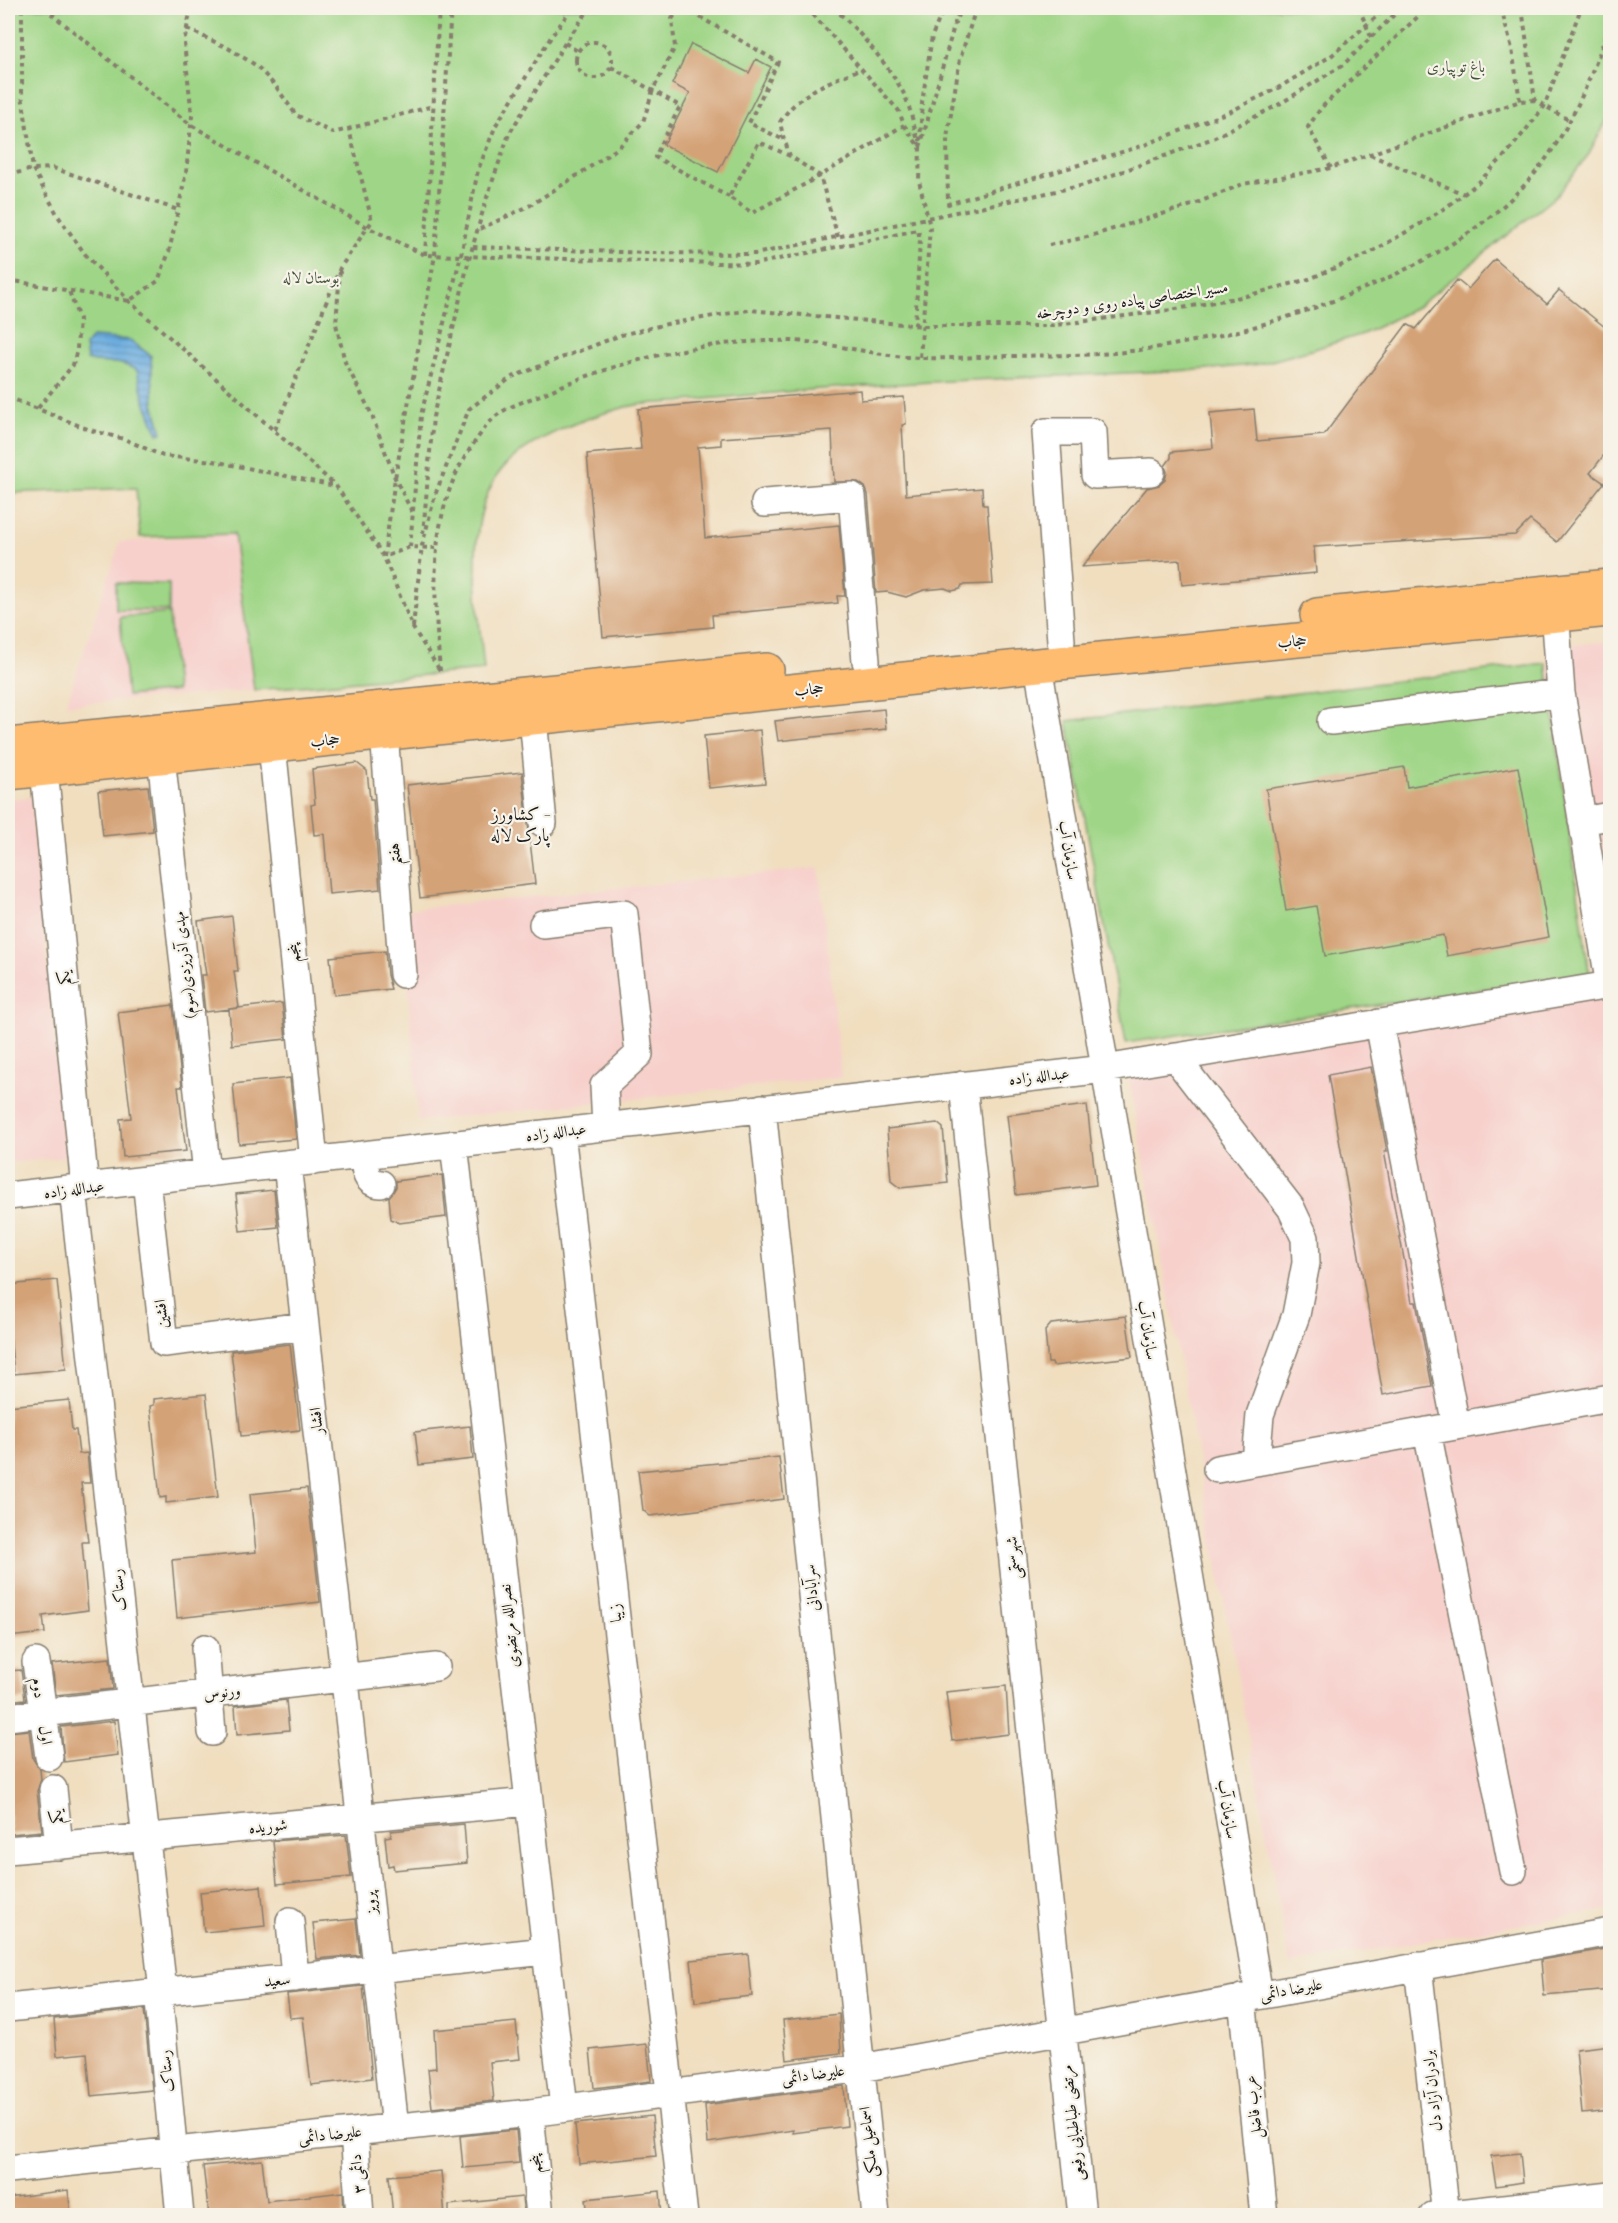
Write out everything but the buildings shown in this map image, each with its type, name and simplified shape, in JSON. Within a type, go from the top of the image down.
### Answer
[{"type":"main road","name":"حجاب","points":[[8,773],[42,755],[160,743],[444,700],[866,661],[1045,650],[1555,603],[1611,586]]},
{"type":"main road","name":"حجاب","points":[[1555,603],[1611,610]]},
{"type":"main road","name":"حجاب","points":[[160,743],[272,745],[384,733],[444,700],[533,718],[1045,650]]},
{"type":"main road","name":"حجاب","points":[[8,745],[42,755]]},
{"type":"street","name":"سازمان آب","points":[[1151,471],[1095,475],[1093,432],[1046,432],[1045,650],[1105,1069],[1251,1997]]},
{"type":"street","points":[[765,503],[852,496],[866,661]]},
{"type":"street","points":[[1555,603],[1561,693],[1582,821],[1599,850],[1610,986]]},
{"type":"street","points":[[1331,721],[1561,693]]},
{"type":"street","points":[[533,718],[543,823]]},
{"type":"street","name":"هفتم","points":[[384,733],[403,974]]},
{"type":"street","name":"مهدی آذریزدی(سوم)","points":[[160,743],[207,1173]]},
{"type":"street","name":"پنجم","points":[[272,745],[314,1161]]},
{"type":"street","name":"یکم","points":[[42,755],[79,1188]]},
{"type":"street","points":[[1582,821],[1611,816]]},
{"type":"street","points":[[543,924],[624,914],[639,1054],[604,1086],[606,1127]]},
{"type":"street","name":"عبدالله زاده","points":[[8,1196],[1105,1069],[1610,986]]},
{"type":"street","points":[[1379,1023],[1456,1426]]},
{"type":"street","points":[[1175,1057],[1291,1208],[1305,1238],[1306,1263],[1296,1315],[1260,1415],[1256,1462]]},
{"type":"street","name":"شهرستمی","points":[[963,1085],[1063,2031]]},
{"type":"street","name":"سرآبادانی","points":[[762,1108],[861,2068]]},
{"type":"street","name":"زیبا","points":[[561,1132],[684,2216]]},
{"type":"street","name":"نصرالله مرتضوی","points":[[454,1144],[564,2108]]},
{"type":"street","points":[[364,1155],[367,1177],[371,1182],[381,1184]]},
{"type":"street","name":"افشار","points":[[287,1164],[345,1678]]},
{"type":"street","name":"افشین","points":[[147,1180],[164,1343],[305,1326]]},
{"type":"street","name":"رستاک","points":[[79,1188],[146,1837],[180,2216]]},
{"type":"street","points":[[1217,1469],[1611,1398]]},
{"type":"street","points":[[1427,1431],[1513,1871]]},
{"type":"street","points":[[205,1648],[212,1732]]},
{"type":"street","name":"دوم","points":[[36,1662],[43,1713]]},
{"type":"street","name":"ورنوس","points":[[8,1718],[436,1667]]},
{"type":"street","name":"پرویز","points":[[345,1678],[395,2127]]},
{"type":"street","name":"اول","points":[[43,1713],[49,1757]]},
{"type":"street","name":"یکم","points":[[53,1789],[59,1846]]},
{"type":"street","name":"شوریده","points":[[8,1850],[529,1802]]},
{"type":"street","points":[[290,1921],[295,1978]]},
{"type":"street","name":"علیرضا دائمی","points":[[8,2169],[530,2113],[861,2068],[1611,1932]]},
{"type":"street","name":"سعید","points":[[8,2008],[546,1951]]},
{"type":"street","name":"برادران آزاد دل","points":[[1418,1966],[1441,2215]]},
{"type":"street","name":"عرب فاضل","points":[[1251,1997],[1264,2216]]},
{"type":"street","name":"مرتضی طباطبایی رفیعی","points":[[1063,2031],[1082,2216]]},
{"type":"street","name":"اسماعیل ملکی","points":[[861,2068],[876,2216]]},
{"type":"street","name":"پنجم","points":[[530,2113],[540,2216]]},
{"type":"street","name":"دائمی ۳","points":[[354,2132],[360,2216]]},
{"type":"street","points":[[1441,2215],[1611,2196]]},
{"type":"path","points":[[8,12],[10,8]]},
{"type":"path","points":[[22,8],[22,94],[33,169],[58,216],[85,254],[129,302],[336,486],[384,557],[444,700]]},
{"type":"path","points":[[44,8],[191,125],[368,227],[424,255],[754,264],[918,230],[920,240],[915,325]]},
{"type":"path","points":[[8,280],[129,302],[158,281],[169,252],[186,173],[192,116],[183,43],[191,8]]},
{"type":"path","points":[[424,255],[439,8]]},
{"type":"path","points":[[384,557],[394,478],[435,255],[452,8]]},
{"type":"path","points":[[410,547],[421,415],[461,255],[478,170],[496,125],[551,37],[572,8]]},
{"type":"path","points":[[413,628],[433,417],[486,200],[509,134],[565,43],[590,8]]},
{"type":"path","points":[[478,230],[529,206],[618,148],[643,122],[653,90],[675,47],[672,19],[680,8]]},
{"type":"path","points":[[684,8],[778,62],[749,123],[784,140]]},
{"type":"path","points":[[807,8],[899,111],[904,125],[920,148]]},
{"type":"path","points":[[833,8],[847,18],[887,69],[904,95],[920,148]]},
{"type":"path","points":[[920,358],[930,227],[919,181],[922,103],[932,36],[944,8]]},
{"type":"path","points":[[920,148],[956,19],[962,8]]},
{"type":"path","points":[[976,8],[960,59],[947,138],[948,204],[1142,146],[1231,111],[1278,88],[1331,56],[1386,8]]},
{"type":"path","points":[[1359,8],[1371,37]]},
{"type":"path","points":[[473,247],[755,254],[1085,185],[1211,139],[1278,105],[1343,65],[1401,8]]},
{"type":"path","points":[[1331,168],[1308,127],[1321,108],[1427,8]]},
{"type":"path","points":[[1502,8],[1512,50],[1520,102]]},
{"type":"path","points":[[1522,8],[1534,100]]},
{"type":"path","name":"مسیر اختصاصی پیاده روی و دوچرخه","points":[[422,546],[435,495],[469,409],[513,377],[621,335],[667,324],[748,310],[923,326],[1048,326],[1171,310],[1246,296],[1309,279],[1368,254],[1427,220],[1464,194],[1509,151],[1544,107],[1581,8]]},
{"type":"path","points":[[444,700],[435,607],[436,548],[445,503],[456,474],[480,435],[495,418],[507,409],[579,378],[669,352],[709,346],[795,341],[920,358],[1121,353],[1254,329],[1333,303],[1419,263],[1501,208],[1537,171],[1570,121],[1592,74],[1611,24]]},
{"type":"path","points":[[186,29],[228,48],[257,66],[277,88],[296,115],[333,133],[433,106]]},
{"type":"path","points":[[593,42],[605,46],[612,56],[611,67],[608,72],[598,78],[586,76],[578,69],[579,52],[582,47],[593,42]]},
{"type":"path","points":[[565,43],[579,52]]},
{"type":"path","points":[[611,67],[680,106],[655,158],[729,197],[752,213],[820,176],[904,125]]},
{"type":"path","points":[[790,156],[780,122],[789,107],[808,93],[861,69]]},
{"type":"path","points":[[1049,245],[1087,237],[1192,205],[1243,184],[1331,168],[1520,102],[1534,100],[1570,121]]},
{"type":"path","points":[[275,430],[340,268],[372,221],[349,129]]},
{"type":"path","points":[[729,197],[759,142],[790,156],[820,176],[838,237]]},
{"type":"path","points":[[1370,154],[1464,194]]},
{"type":"path","points":[[8,175],[33,169],[53,168],[178,210]]},
{"type":"path","points":[[340,268],[336,324],[345,362],[370,413],[394,478],[413,514]]},
{"type":"path","points":[[38,408],[73,365],[77,349],[79,319],[69,290]]},
{"type":"path","points":[[8,397],[90,430],[124,439],[163,456],[213,461],[336,486]]},
{"type":"path","points":[[384,557],[410,547],[436,548]]},
{"type":"shaded area","points":[[235,534],[254,690],[66,705],[120,542]]},
{"type":"shaded area","points":[[1610,641],[1610,1909],[1290,1964],[1124,1051],[1595,977],[1546,648]]},
{"type":"shaded area","points":[[31,797],[66,1157],[8,1163],[8,799]]},
{"type":"shaded area","points":[[819,868],[841,1077],[418,1121],[403,910]]},
{"type":"green space","name":"بوستان لاله","points":[[8,8],[1610,8],[1610,114],[1589,154],[1556,196],[1417,307],[1363,334],[1311,350],[1260,364],[1213,369],[892,384],[645,404],[610,411],[557,431],[523,450],[499,473],[480,517],[476,568],[484,670],[254,690],[234,534],[140,537],[136,488],[8,493]]},
{"type":"green space","points":[[116,583],[169,584],[169,611],[116,610]]},
{"type":"green space","points":[[169,613],[176,691],[127,696],[120,617]]},
{"type":"green space","points":[[1546,663],[1589,973],[1126,1043],[1067,721]]},
{"type":"water","points":[[92,337],[130,340],[151,356],[154,404],[162,433],[158,434],[144,399],[137,370],[120,363],[87,360],[85,345]]},
{"type":"district","name":"کشاورز - پارک لاله","points":[[520,824]]},
{"type":"park label","name":"باغ توپیاری","points":[[1456,66]]}]
